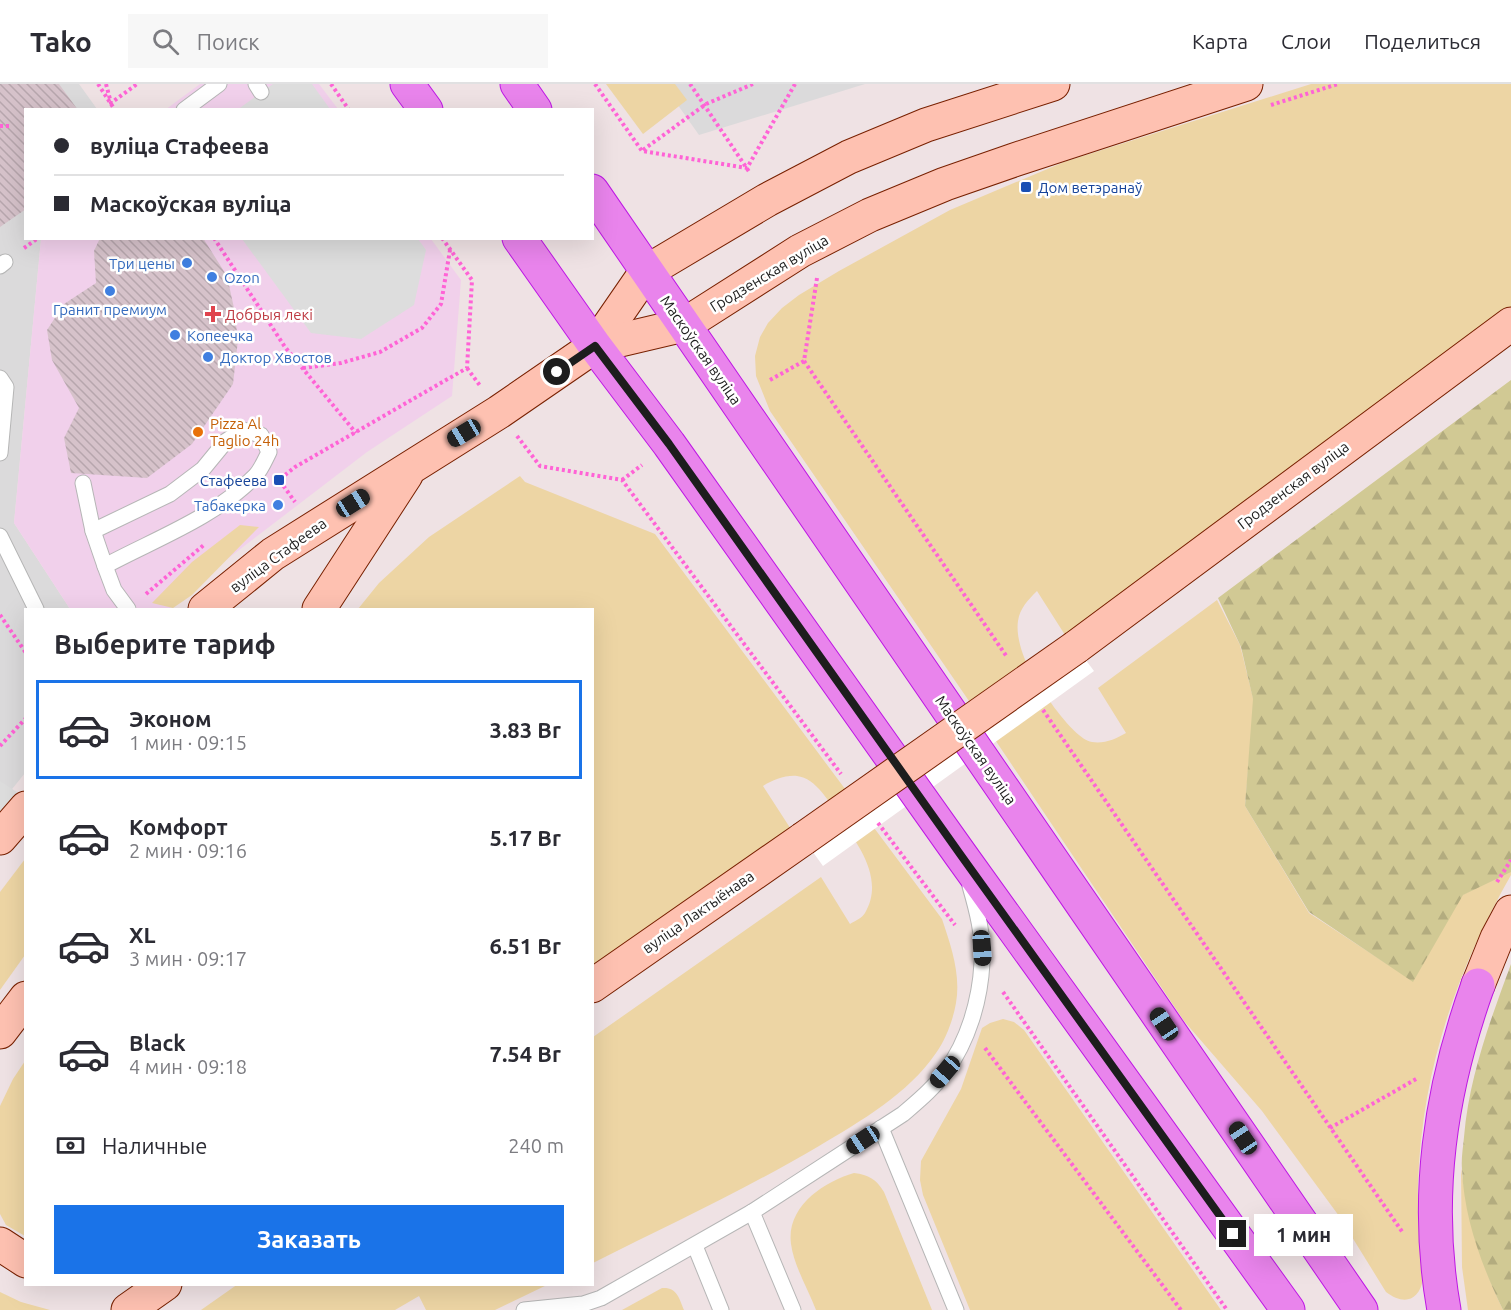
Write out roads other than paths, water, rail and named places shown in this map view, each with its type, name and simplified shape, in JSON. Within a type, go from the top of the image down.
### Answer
[{"type":"highway","points":[[407,84],[425,108]]},
{"type":"highway","points":[[517,84],[534,108]]},
{"type":"highway","name":"Маскоўская вуліца","points":[[594,193],[646,272],[1361,1310]]},
{"type":"highway","points":[[520,240],[595,346],[669,444],[1288,1310]]},
{"type":"highway","points":[[1444,1310],[1437,1270],[1434,1224],[1435,1178],[1441,1123],[1462,1030],[1478,985]]},
{"type":"street","points":[[595,346],[646,272],[767,200],[849,157],[926,125],[1053,84]]},
{"type":"street","name":"Гродзенская вуліца","points":[[595,346],[684,325],[800,251],[870,215],[945,184],[1246,84]]},
{"type":"street","name":"Гродзенская вуліца","points":[[803,839],[1076,647],[1511,324]]},
{"type":"street","name":"вуліца Стафеева","points":[[206,608],[273,555],[499,412],[595,346]]},
{"type":"street","points":[[320,608],[412,465]]},
{"type":"street","points":[[0,838],[24,810]]},
{"type":"street","name":"вуліца Лактыёнава","points":[[594,985],[803,839]]},
{"type":"street","points":[[1478,985],[1497,938],[1511,912]]},
{"type":"street","points":[[0,1032],[24,1001]]},
{"type":"street","points":[[0,1244],[24,1260]]},
{"type":"street","points":[[128,1310],[162,1286]]},
{"type":"lane","points":[[187,108],[219,84]]},
{"type":"lane","points":[[0,378],[6,387],[0,453]]},
{"type":"lane","points":[[93,531],[170,494],[203,469],[226,441],[243,430],[261,435],[269,452],[256,475],[226,499],[186,525],[105,566]]},
{"type":"lane","points":[[83,483],[93,531],[114,590],[133,605]]},
{"type":"lane","points":[[0,536],[36,608]]},
{"type":"lane","points":[[585,1310],[601,1298],[752,1212],[903,1114],[925,1095],[945,1072],[960,1049],[968,1031],[978,991],[982,962],[976,906],[960,854]]},
{"type":"lane","points":[[881,1128],[956,1310]]},
{"type":"lane","points":[[752,1212],[793,1310]]},
{"type":"lane","points":[[695,1246],[721,1310]]},
{"type":"lane","points":[[524,1310],[583,1304],[601,1298]]},
{"type":"place","name":"Дом ветэранаў","points":[[1026,187]]},
{"type":"place","name":"Три цены","points":[[187,263]]},
{"type":"place","name":"Ozon","points":[[212,277]]},
{"type":"place","name":"Гранит премиум","points":[[110,291]]},
{"type":"place","name":"Добрыя лекі","points":[[213,314]]},
{"type":"place","name":"Копеечка","points":[[175,335]]},
{"type":"place","name":"Доктор Хвостов","points":[[208,357]]},
{"type":"place","name":"Pizza Al Taglio 24h","points":[[198,432]]},
{"type":"place","name":"Стафеева","points":[[279,480]]},
{"type":"place","name":"Табакерка","points":[[278,505]]}]
